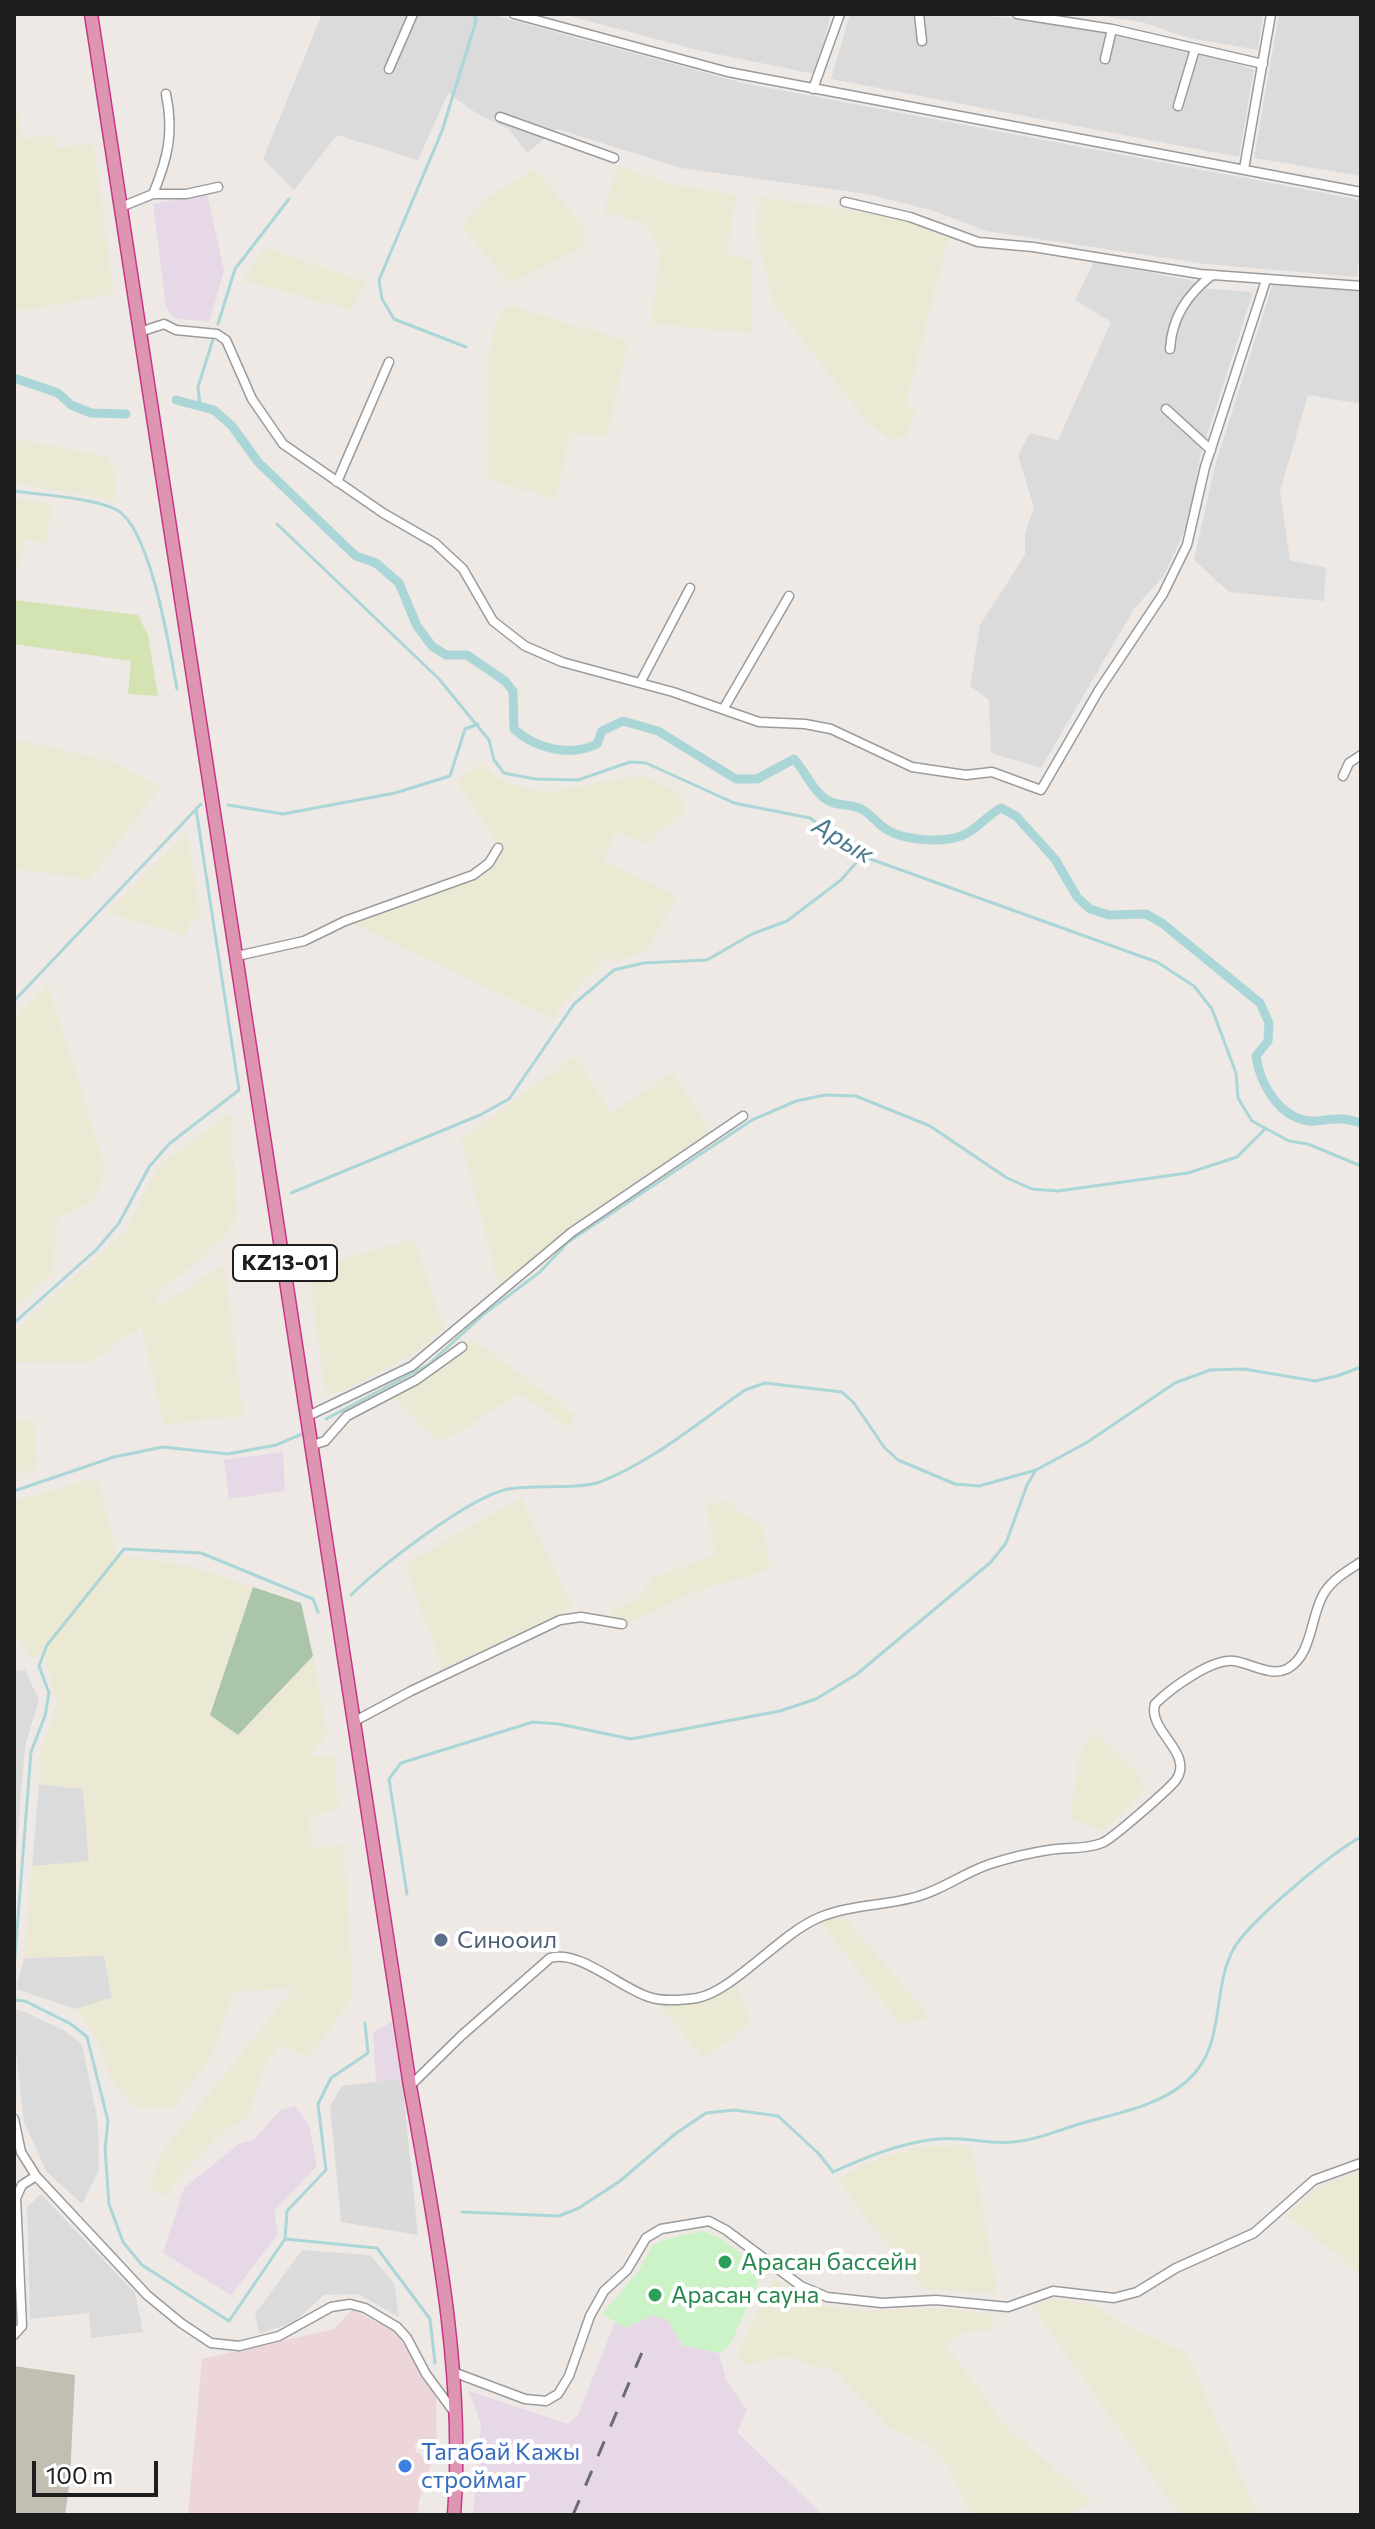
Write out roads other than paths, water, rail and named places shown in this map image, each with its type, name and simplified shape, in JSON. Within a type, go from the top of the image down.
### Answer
[{"type":"highway","name":"KZ13-01","points":[[91,14],[430,2200],[453,2372],[454,2515]]},
{"type":"street","points":[[389,69],[413,14]]},
{"type":"street","points":[[514,14],[708,67],[1361,192]]},
{"type":"street","points":[[813,89],[840,14]]},
{"type":"street","points":[[919,14],[922,41]]},
{"type":"street","points":[[1017,14],[1112,29],[1263,64]]},
{"type":"street","points":[[1244,169],[1271,14]]},
{"type":"street","points":[[1105,59],[1112,29]]},
{"type":"street","points":[[1178,106],[1195,49]]},
{"type":"street","points":[[153,194],[169,145],[171,120],[166,94]]},
{"type":"street","points":[[500,117],[614,158]]},
{"type":"street","points":[[121,207],[153,194],[186,194],[218,187]]},
{"type":"street","points":[[845,202],[910,217],[978,242],[1033,247],[1212,275],[1361,286]]},
{"type":"street","points":[[1170,349],[1174,320],[1198,287],[1212,275]]},
{"type":"street","points":[[140,332],[164,324],[176,330],[221,336],[229,345],[252,399],[274,433],[295,454],[383,513],[435,543],[463,569],[493,621],[525,646],[562,662],[724,708],[759,722],[805,724],[831,729],[912,767],[966,775],[992,772],[1041,790],[1099,690],[1173,576],[1187,545],[1211,450],[1266,280]]},
{"type":"street","points":[[337,482],[389,362]]},
{"type":"street","points":[[1166,409],[1211,450]]},
{"type":"street","points":[[640,683],[690,588]]},
{"type":"street","points":[[724,708],[789,596]]},
{"type":"street","points":[[1343,776],[1349,763],[1361,755]]},
{"type":"street","points":[[237,956],[304,941],[345,921],[473,875],[489,863],[498,848]]},
{"type":"street","points":[[308,1416],[412,1366],[572,1232],[743,1116]]},
{"type":"street","points":[[313,1445],[328,1438],[347,1416],[416,1380],[462,1347]]},
{"type":"street","points":[[410,2086],[544,1961],[554,1956],[577,1960],[649,1997],[697,1998],[727,1984],[777,1943],[817,1918],[853,1907],[917,1897],[986,1865],[1050,1849],[1086,1847],[1105,1842],[1167,1790],[1179,1775],[1179,1758],[1154,1717],[1155,1704],[1180,1684],[1223,1661],[1278,1671],[1290,1667],[1307,1644],[1325,1591],[1333,1581],[1361,1562]]},
{"type":"street","points":[[355,1721],[560,1620],[581,1617],[622,1624]]},
{"type":"street","points":[[14,2119],[21,2152],[36,2176],[147,2295],[211,2343],[239,2346],[279,2336],[331,2307],[350,2304],[365,2308],[397,2327],[407,2338],[415,2356],[454,2412]]},
{"type":"street","points":[[453,2372],[525,2399],[546,2401],[558,2394],[569,2376],[590,2316],[604,2291],[627,2270],[646,2238],[661,2229],[709,2221],[726,2230],[801,2286],[827,2297],[882,2303],[936,2300],[1008,2307],[1053,2291],[1114,2298],[1137,2292],[1176,2268],[1254,2233],[1314,2180],[1361,2163]]},
{"type":"street","points":[[14,2335],[22,2326],[16,2198],[22,2185],[36,2176]]},
{"type":"waterway","points":[[466,347],[394,319],[382,299],[379,280],[442,131],[476,21],[474,14]]},
{"type":"waterway","points":[[218,324],[235,269],[289,199]]},
{"type":"waterway","points":[[200,406],[198,387],[214,336]]},
{"type":"waterway","points":[[14,378],[58,393],[71,405],[91,413],[126,414]]},
{"type":"waterway","points":[[176,400],[214,410],[232,426],[258,462],[341,542],[356,556],[376,563],[399,583],[417,626],[432,646],[446,655],[467,655],[505,681],[513,691],[514,729],[532,742],[554,749],[587,748],[597,744],[602,731],[623,721],[658,731],[736,779],[757,779],[794,759],[824,798],[862,809],[891,832],[910,838],[932,840],[961,836],[1001,808],[1016,816],[1055,859],[1077,897],[1090,909],[1109,915],[1146,914],[1162,923],[1260,1003],[1269,1023],[1268,1041],[1256,1056],[1258,1067],[1267,1089],[1281,1107],[1299,1119],[1342,1119],[1361,1123]]},
{"type":"waterway","points":[[14,491],[107,506],[117,510],[129,522],[140,541],[157,592],[177,689]]},
{"type":"waterway","name":"Арык","points":[[277,524],[439,679],[489,740],[494,760],[504,773],[535,779],[578,780],[630,762],[646,763],[734,803],[810,818],[862,856],[1157,962],[1194,986],[1212,1009],[1236,1073],[1238,1098],[1252,1121],[1289,1141],[1308,1144],[1361,1166]]},
{"type":"waterway","points":[[228,805],[283,814],[395,793],[450,776],[465,729],[478,724]]},
{"type":"waterway","points":[[14,1001],[201,804]]},
{"type":"waterway","points":[[14,1323],[97,1249],[119,1223],[149,1167],[169,1144],[239,1090],[196,809]]},
{"type":"waterway","points":[[291,1193],[480,1115],[509,1099],[574,1004],[614,970],[643,963],[707,960],[752,934],[787,921],[841,880],[862,856]]},
{"type":"waterway","points":[[326,1419],[428,1365],[484,1314],[540,1272],[568,1242],[752,1120],[796,1101],[825,1095],[856,1096],[930,1126],[1007,1178],[1032,1189],[1058,1191],[1188,1173],[1237,1157],[1265,1129]]},
{"type":"waterway","points":[[407,1894],[389,1779],[401,1763],[533,1722],[559,1724],[631,1739],[780,1711],[816,1699],[857,1674],[991,1562],[1006,1543],[1027,1485],[1036,1470],[1086,1443],[1175,1383],[1210,1370],[1244,1369],[1315,1381],[1361,1367]]},
{"type":"waterway","points":[[351,1595],[404,1550],[471,1505],[508,1489],[600,1482],[657,1453],[745,1390],[765,1383],[842,1392],[854,1403],[884,1447],[898,1460],[955,1484],[979,1486],[1036,1470]]},
{"type":"waterway","points":[[14,1491],[114,1457],[163,1447],[228,1454],[276,1445],[302,1434]]},
{"type":"waterway","points":[[14,1968],[31,1752],[45,1716],[49,1693],[39,1666],[47,1645],[124,1549],[201,1553],[313,1599],[318,1612]]},
{"type":"waterway","points":[[462,2212],[559,2216],[579,2208],[620,2181],[675,2134],[706,2113],[734,2110],[778,2116],[819,2154],[833,2172],[910,2144],[948,2138],[1000,2142],[1028,2140],[1147,2104],[1174,2091],[1199,2068],[1213,2035],[1227,1965],[1243,1936],[1293,1888],[1361,1837]]},
{"type":"waterway","points":[[14,2000],[25,2001],[71,2024],[87,2037],[108,2121],[105,2149],[109,2204],[123,2242],[142,2265],[229,2321],[285,2239],[287,2211],[326,2170],[318,2104],[331,2078],[368,2053],[365,2023]]},
{"type":"waterway","points":[[285,2239],[377,2248],[430,2319],[435,2363]]},
{"type":"railway","points":[[573,2515],[643,2350]]},
{"type":"place","name":"Синооил","points":[[441,1940]]},
{"type":"place","name":"Арасан бассейн","points":[[725,2262]]},
{"type":"place","name":"Арасан сауна","points":[[655,2295]]},
{"type":"place","name":"Тагабай Кажы строймаг","points":[[405,2466]]}]
